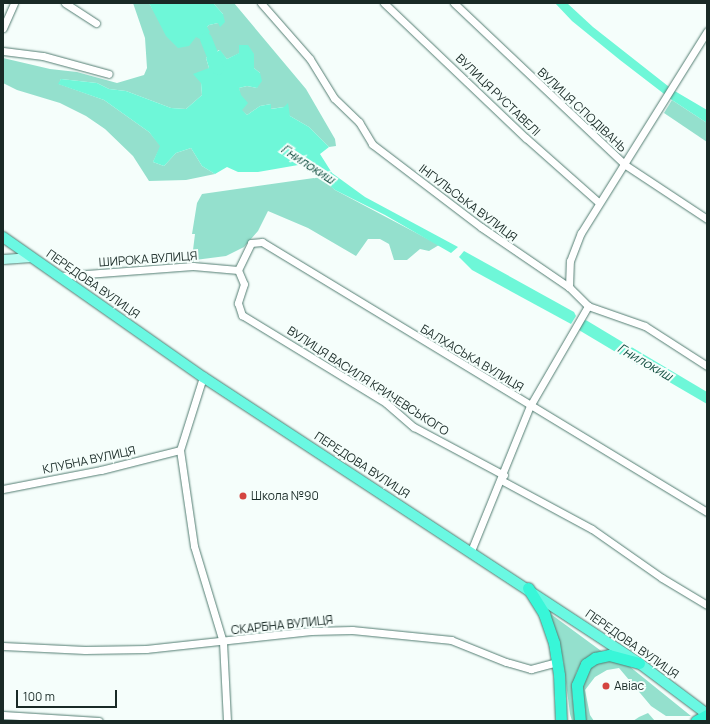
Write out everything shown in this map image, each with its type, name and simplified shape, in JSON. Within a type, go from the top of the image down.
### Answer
[{"type":"highway","points":[[528,588],[549,625],[558,662],[561,721]]},
{"type":"highway","points":[[580,721],[577,685],[586,664],[595,658],[609,655],[639,663]]},
{"type":"highway","points":[[696,721],[707,714]]},
{"type":"main road","name":"ПЕРЕДОВА ВУЛИЦЯ","points":[[3,237],[203,377],[528,588],[639,663],[707,714]]},
{"type":"main road","points":[[3,259],[31,257]]},
{"type":"street","points":[[3,28],[14,3]]},
{"type":"street","points":[[66,3],[96,23]]},
{"type":"street","name":"ІНГУЛЬСЬКА ВУЛИЦЯ","points":[[261,3],[310,60],[334,98],[360,122],[372,144],[481,228],[568,287],[588,306],[645,326],[707,366]]},
{"type":"street","name":"ВУЛИЦЯ РУСТАВЕЛІ","points":[[384,3],[526,138],[598,202]]},
{"type":"street","name":"ВУЛИЦЯ СПОДІВАНЬ","points":[[454,3],[624,164],[707,219]]},
{"type":"street","points":[[568,287],[570,260],[581,233],[598,202],[624,164],[707,31]]},
{"type":"street","points":[[3,51],[43,56],[109,74]]},
{"type":"street","name":"БАЛХАСЬКА ВУЛИЦЯ","points":[[238,270],[251,243],[262,242],[707,512]]},
{"type":"street","name":"ШИРОКА ВУЛИЦЯ","points":[[60,276],[193,266],[238,270]]},
{"type":"street","name":"ВУЛИЦЯ ВАСИЛЯ КРИЧЕВСЬКОГО","points":[[238,270],[244,284],[238,303],[242,315],[386,403],[414,427],[592,529],[662,578],[707,605]]},
{"type":"street","points":[[471,551],[503,478],[530,406],[588,306]]},
{"type":"street","points":[[203,377],[180,450],[194,546],[223,642],[227,721]]},
{"type":"street","name":"КЛУБНА ВУЛИЦЯ","points":[[3,489],[101,470],[180,450]]},
{"type":"street","name":"СКАРБНА ВУЛИЦЯ","points":[[3,646],[100,649],[223,642],[311,631],[385,632],[451,640],[520,667],[531,669],[558,662]]},
{"type":"street","points":[[3,715],[100,721]]},
{"type":"shaded area","points":[[133,3],[149,3],[155,13],[196,37],[209,25],[218,23],[223,14],[213,3],[234,3],[306,89],[335,139],[336,146],[329,147],[309,127],[290,116],[284,107],[270,109],[271,104],[260,106],[247,115],[241,110],[239,88],[247,86],[257,88],[260,73],[254,68],[254,54],[240,53],[227,59],[219,50],[206,58],[209,68],[201,83],[202,95],[186,109],[171,108],[126,91],[109,89],[97,83],[61,79],[59,84],[104,100],[149,132],[161,146],[153,162],[164,166],[176,153],[191,148],[202,166],[215,174],[186,180],[149,181],[133,156],[105,129],[86,116],[60,103],[17,90],[3,83],[3,58],[50,69],[77,72],[117,83],[144,75],[147,68],[145,38]]},
{"type":"shaded area","points":[[672,100],[707,123],[707,142],[664,113]]},
{"type":"shaded area","points":[[321,177],[335,190],[439,245],[429,251],[420,249],[407,260],[394,260],[389,244],[380,239],[368,239],[356,256],[308,228],[268,211],[258,231],[244,247],[226,256],[195,260],[187,264],[189,250],[193,250],[195,234],[192,234],[197,203],[202,194]]},
{"type":"shaded area","points":[[548,612],[604,653],[580,665],[576,673],[572,692],[575,721],[572,721],[570,714],[563,659]]},
{"type":"shaded area","points":[[603,659],[629,666],[691,716],[666,716],[651,706],[619,668],[607,670],[595,677],[585,690],[590,715],[594,721],[585,721],[582,688],[590,667]]},
{"type":"shaded area","points":[[648,713],[655,721],[633,721],[639,717]]},
{"type":"water","points":[[149,3],[213,3],[223,14],[225,22],[220,27],[218,23],[209,25],[207,27],[210,32],[206,39],[202,40],[196,37],[189,46],[178,48],[166,36]]},
{"type":"water","points":[[555,3],[567,3],[593,27],[673,90],[707,110],[707,123],[672,100],[620,60],[572,21]]},
{"type":"water","points":[[239,45],[248,45],[254,54],[254,68],[260,73],[262,81],[257,88],[247,86],[239,88],[241,95],[248,103],[242,110],[247,115],[260,106],[271,104],[271,109],[284,107],[288,103],[290,116],[309,127],[329,147],[320,154],[332,173],[365,197],[458,247],[451,253],[385,215],[335,190],[304,164],[258,172],[238,172],[227,167],[215,174],[202,166],[191,148],[176,153],[164,166],[153,162],[160,146],[149,132],[104,100],[58,84],[61,79],[97,83],[109,89],[126,91],[171,108],[186,109],[202,95],[201,83],[193,74],[209,68],[206,58],[220,50],[227,59],[239,53]]},
{"type":"water","points":[[464,251],[574,312],[576,316],[571,324],[472,270],[459,257]]},
{"type":"water","points":[[628,345],[707,392],[707,404],[623,355]]},
{"type":"waterway","name":"Гнилокиш","points":[[206,39],[218,69]]},
{"type":"waterway","name":"Гнилокиш","points":[[584,326],[639,359]]},
{"type":"place","name":"Школа №90","points":[[243,496]]},
{"type":"place","name":"Авіас","points":[[606,686]]}]
